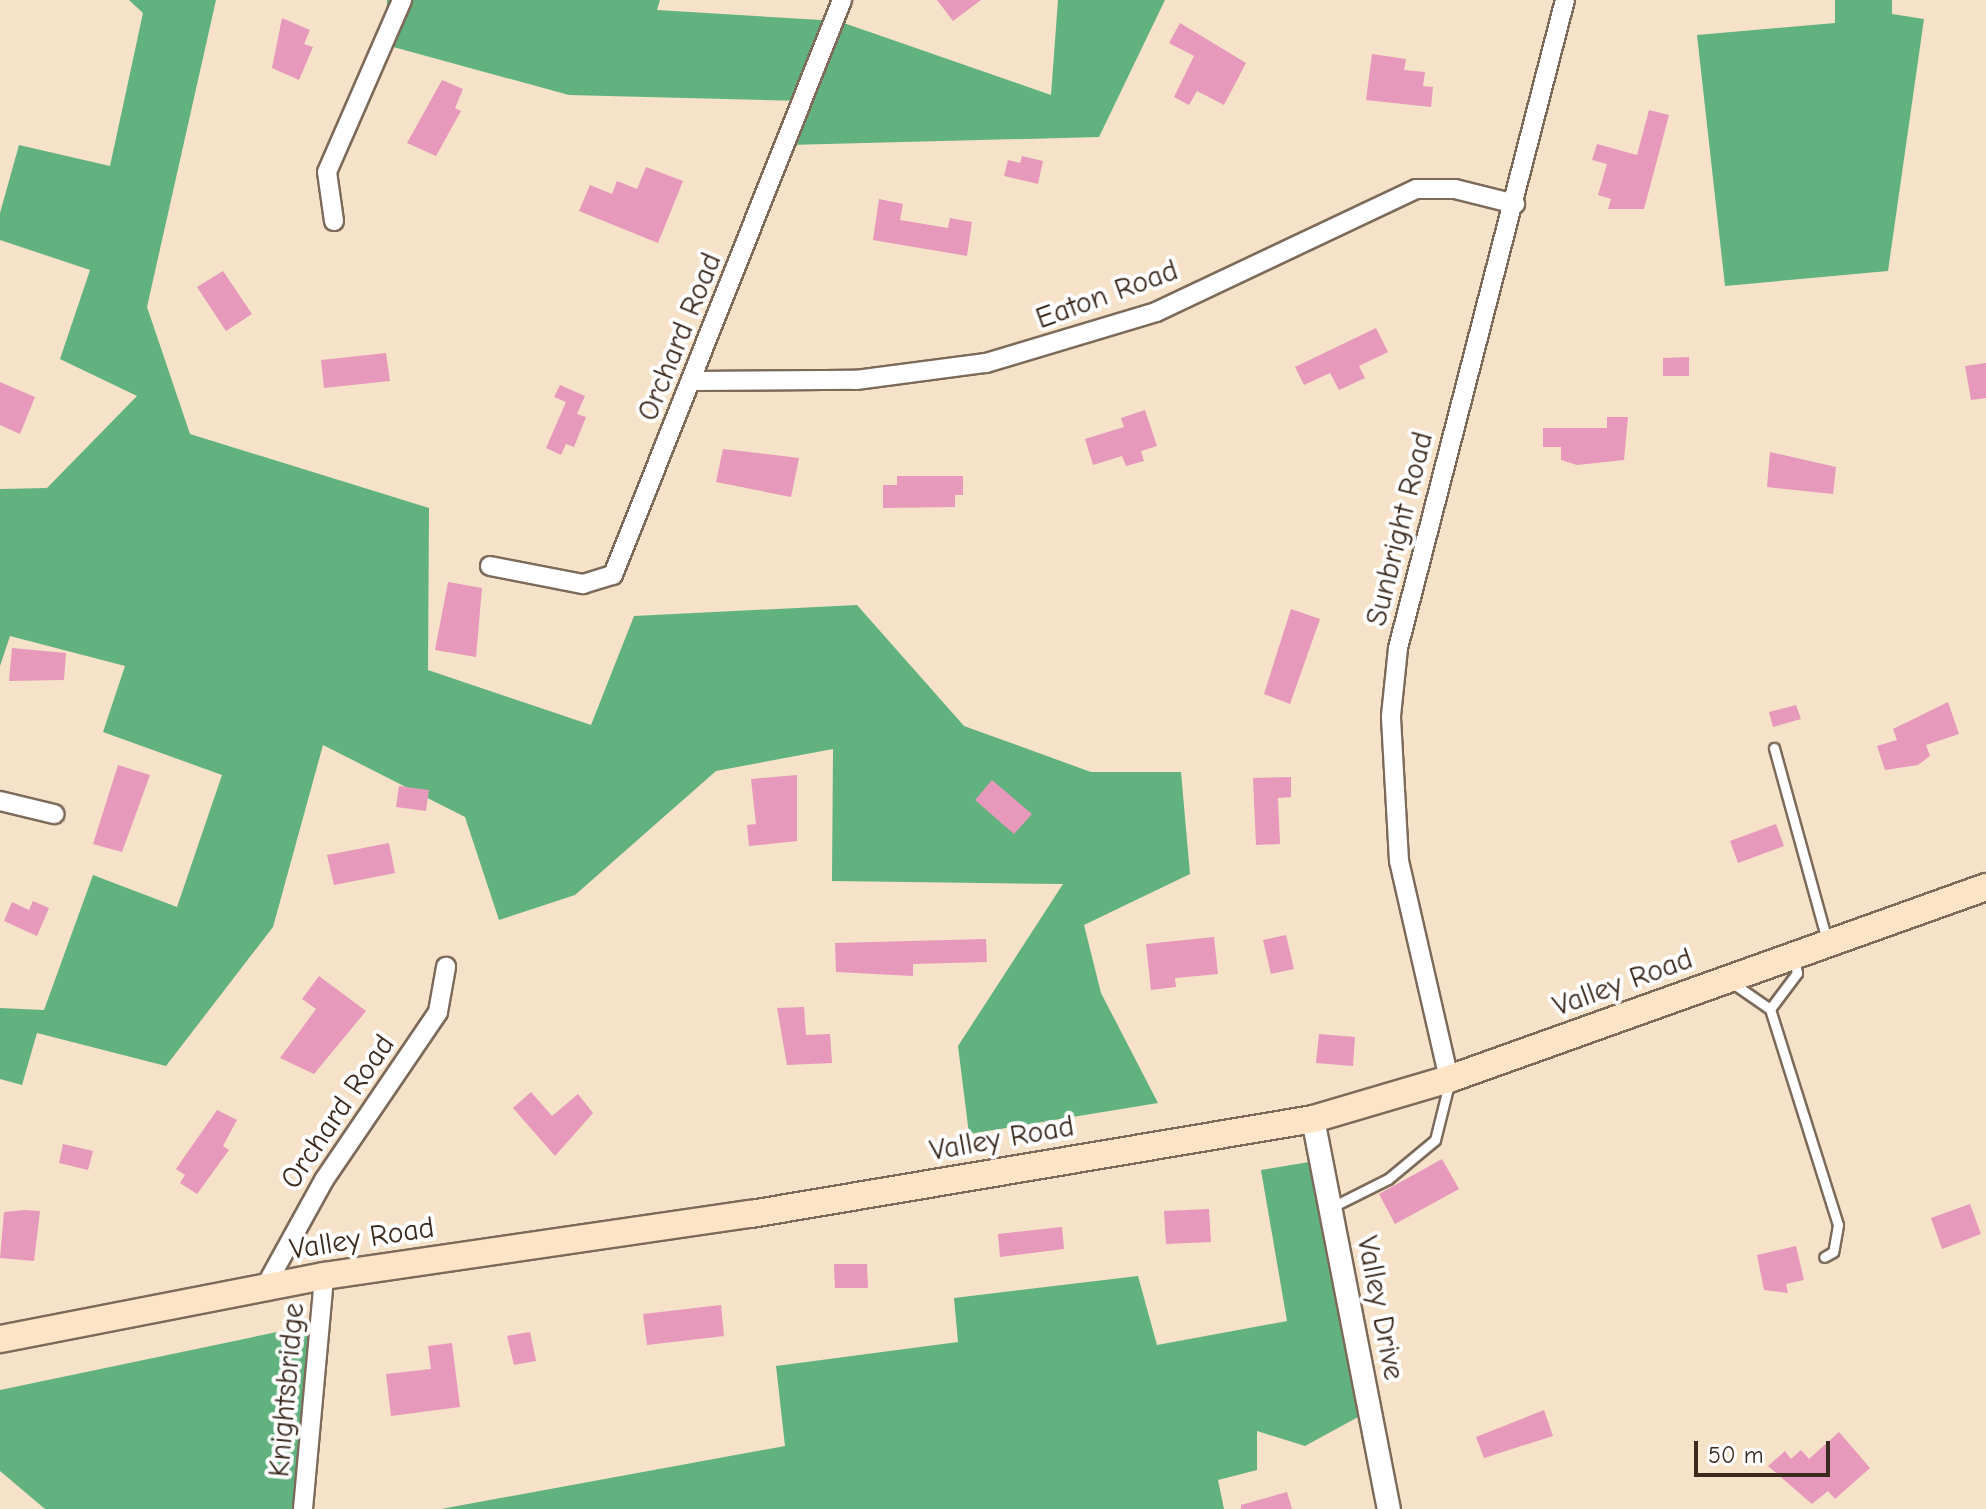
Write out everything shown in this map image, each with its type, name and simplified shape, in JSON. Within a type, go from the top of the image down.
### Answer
[{"type":"main road","name":"Valley Road","points":[[0,1339],[324,1276],[751,1214],[1313,1119],[1449,1079],[1986,887]]},
{"type":"street","points":[[334,221],[327,172],[402,0]]},
{"type":"street","name":"Orchard Road","points":[[490,566],[583,584],[613,575],[694,381],[842,0]]},
{"type":"street","name":"Sunbright Road","points":[[1449,1079],[1399,861],[1391,716],[1413,573],[1515,204],[1565,0]]},
{"type":"street","name":"Eaton Road","points":[[694,381],[856,380],[986,363],[1156,312],[1416,189],[1455,189],[1515,204]]},
{"type":"street","points":[[0,801],[54,814]]},
{"type":"street","name":"Orchard Road","points":[[265,1287],[324,1180],[438,1012],[446,967]]},
{"type":"street","name":"Valley Drive","points":[[1313,1119],[1389,1509]]},
{"type":"street","name":"Knightsbridge","points":[[303,1509],[324,1276]]},
{"type":"lane","points":[[1774,748],[1828,944]]},
{"type":"lane","points":[[1770,1009],[1797,973],[1794,956]]},
{"type":"lane","points":[[1729,979],[1740,995],[1770,1009],[1838,1225],[1833,1252],[1824,1257]]},
{"type":"lane","points":[[1330,1208],[1388,1179],[1435,1140],[1449,1079]]},
{"type":"green space","points":[[129,0],[216,0],[147,307],[190,434],[429,508],[428,670],[591,725],[634,616],[857,605],[964,726],[1091,772],[1181,772],[1190,874],[1084,925],[1101,993],[1158,1103],[969,1134],[958,1046],[1063,884],[832,881],[833,749],[716,771],[575,895],[499,920],[465,817],[323,745],[273,927],[166,1066],[37,1033],[22,1085],[0,1079],[0,1008],[44,1010],[93,875],[177,907],[222,775],[103,732],[125,666],[10,636],[0,666],[0,489],[47,488],[137,396],[60,359],[90,270],[0,240],[0,213],[19,145],[110,166],[143,13]]},
{"type":"green space","points":[[387,0],[660,0],[657,10],[838,21],[1051,95],[1058,0],[1165,0],[1099,137],[788,145],[805,101],[569,95],[386,45]]},
{"type":"green space","points":[[1835,0],[1892,0],[1892,14],[1924,19],[1888,271],[1725,286],[1697,35],[1835,23]]},
{"type":"green space","points":[[1327,1159],[1369,1411],[1305,1446],[1257,1431],[1257,1470],[1218,1480],[1224,1509],[441,1509],[785,1446],[776,1366],[958,1342],[954,1298],[1138,1276],[1157,1345],[1287,1321],[1261,1170]]},
{"type":"green space","points":[[325,1322],[304,1509],[45,1509],[0,1471],[0,1390]]},
{"type":"building","points":[[937,0],[981,0],[953,21]]},
{"type":"building","points":[[282,18],[310,30],[304,44],[313,47],[299,80],[272,68]]},
{"type":"building","points":[[1180,23],[1246,63],[1224,105],[1197,91],[1189,105],[1174,97],[1194,56],[1169,43]]},
{"type":"building","points":[[1372,54],[1406,59],[1404,70],[1425,72],[1423,86],[1433,87],[1431,107],[1366,100]]},
{"type":"building","points":[[442,80],[463,89],[455,108],[461,111],[436,156],[407,143]]},
{"type":"building","points":[[1649,110],[1669,115],[1644,209],[1608,209],[1611,199],[1598,195],[1607,164],[1592,160],[1597,144],[1637,155]]},
{"type":"building","points":[[1022,156],[1043,161],[1038,184],[1004,176],[1008,160],[1020,163]]},
{"type":"building","points":[[646,167],[683,181],[658,243],[579,211],[590,185],[612,194],[617,181],[637,189]]},
{"type":"building","points":[[879,199],[903,204],[900,220],[948,228],[950,218],[972,222],[967,256],[873,240]]},
{"type":"building","points":[[223,271],[252,314],[226,331],[197,287]]},
{"type":"building","points":[[1376,328],[1388,352],[1359,366],[1365,378],[1339,390],[1330,373],[1304,385],[1295,367]]},
{"type":"building","points":[[386,353],[390,381],[324,388],[321,360]]},
{"type":"building","points":[[1689,357],[1689,376],[1663,376],[1663,358]]},
{"type":"building","points":[[1986,363],[1986,398],[1971,400],[1965,366]]},
{"type":"building","points":[[0,382],[35,397],[20,434],[0,425]]},
{"type":"building","points":[[560,385],[585,396],[577,414],[586,417],[574,447],[566,444],[561,455],[546,448],[566,402],[554,397]]},
{"type":"building","points":[[1145,410],[1157,446],[1141,451],[1144,461],[1126,466],[1122,456],[1093,465],[1085,439],[1124,427],[1121,418]]},
{"type":"building","points":[[1607,417],[1628,417],[1624,460],[1577,465],[1561,460],[1561,447],[1543,447],[1543,428],[1607,428]]},
{"type":"building","points":[[723,449],[799,458],[791,497],[716,482]]},
{"type":"building","points":[[1770,452],[1836,467],[1833,494],[1767,487]]},
{"type":"building","points":[[897,476],[963,476],[963,495],[955,495],[955,507],[883,508],[883,485],[897,485]]},
{"type":"building","points":[[448,582],[482,588],[476,657],[435,650]]},
{"type":"building","points":[[1291,609],[1320,619],[1290,704],[1264,694]]},
{"type":"building","points":[[12,648],[66,653],[64,680],[9,681]]},
{"type":"building","points":[[1948,702],[1959,734],[1926,745],[1930,756],[1918,765],[1885,770],[1877,746],[1897,740],[1893,729]]},
{"type":"building","points":[[1796,705],[1801,719],[1773,727],[1769,712]]},
{"type":"building","points":[[118,765],[150,775],[122,852],[93,844]]},
{"type":"building","points":[[797,775],[797,841],[749,846],[747,825],[756,824],[751,779]]},
{"type":"building","points":[[1291,777],[1291,797],[1278,798],[1280,844],[1256,845],[1253,778]]},
{"type":"building","points":[[992,780],[1032,814],[1014,834],[975,800]]},
{"type":"building","points":[[399,786],[429,790],[426,811],[396,807]]},
{"type":"building","points":[[1776,824],[1784,846],[1738,863],[1730,841]]},
{"type":"building","points":[[389,843],[395,873],[334,885],[327,855]]},
{"type":"building","points":[[33,901],[49,908],[37,936],[4,921],[12,902],[29,910]]},
{"type":"building","points":[[1286,935],[1294,969],[1271,974],[1263,940]]},
{"type":"building","points":[[1214,937],[1218,974],[1175,978],[1176,987],[1151,990],[1146,944]]},
{"type":"building","points":[[986,939],[987,962],[913,964],[913,976],[836,972],[835,943]]},
{"type":"building","points":[[319,976],[366,1011],[314,1074],[280,1058],[316,1009],[302,999]]},
{"type":"building","points":[[804,1007],[806,1035],[830,1034],[832,1063],[787,1065],[777,1008]]},
{"type":"building","points":[[1319,1034],[1355,1037],[1353,1066],[1316,1063]]},
{"type":"building","points":[[531,1092],[552,1116],[578,1094],[593,1113],[555,1156],[513,1108]]},
{"type":"building","points":[[217,1110],[237,1120],[223,1146],[229,1150],[197,1194],[180,1183],[185,1175],[176,1169]]},
{"type":"building","points":[[63,1144],[93,1151],[88,1170],[59,1163]]},
{"type":"building","points":[[1442,1159],[1459,1189],[1395,1224],[1379,1194]]},
{"type":"building","points":[[1970,1204],[1981,1234],[1942,1249],[1931,1218]]},
{"type":"building","points":[[1209,1209],[1211,1242],[1166,1244],[1164,1211]]},
{"type":"building","points":[[40,1211],[34,1261],[0,1258],[4,1212]]},
{"type":"building","points":[[1062,1227],[1064,1249],[1000,1257],[998,1234]]},
{"type":"building","points":[[1796,1246],[1804,1280],[1786,1284],[1788,1293],[1764,1290],[1757,1255]]},
{"type":"building","points":[[834,1264],[867,1264],[868,1288],[835,1288]]},
{"type":"building","points":[[721,1305],[724,1336],[647,1345],[643,1314]]},
{"type":"building","points":[[530,1332],[536,1361],[514,1365],[507,1336]]},
{"type":"building","points":[[452,1343],[460,1407],[391,1416],[386,1374],[431,1369],[428,1346]]},
{"type":"building","points":[[1544,1410],[1553,1436],[1484,1458],[1476,1437]]},
{"type":"building","points":[[1839,1432],[1870,1468],[1835,1499],[1828,1491],[1812,1504],[1768,1466],[1785,1451],[1791,1459],[1801,1450],[1809,1459]]},
{"type":"building","points":[[1287,1492],[1292,1509],[1241,1509],[1241,1505]]}]
